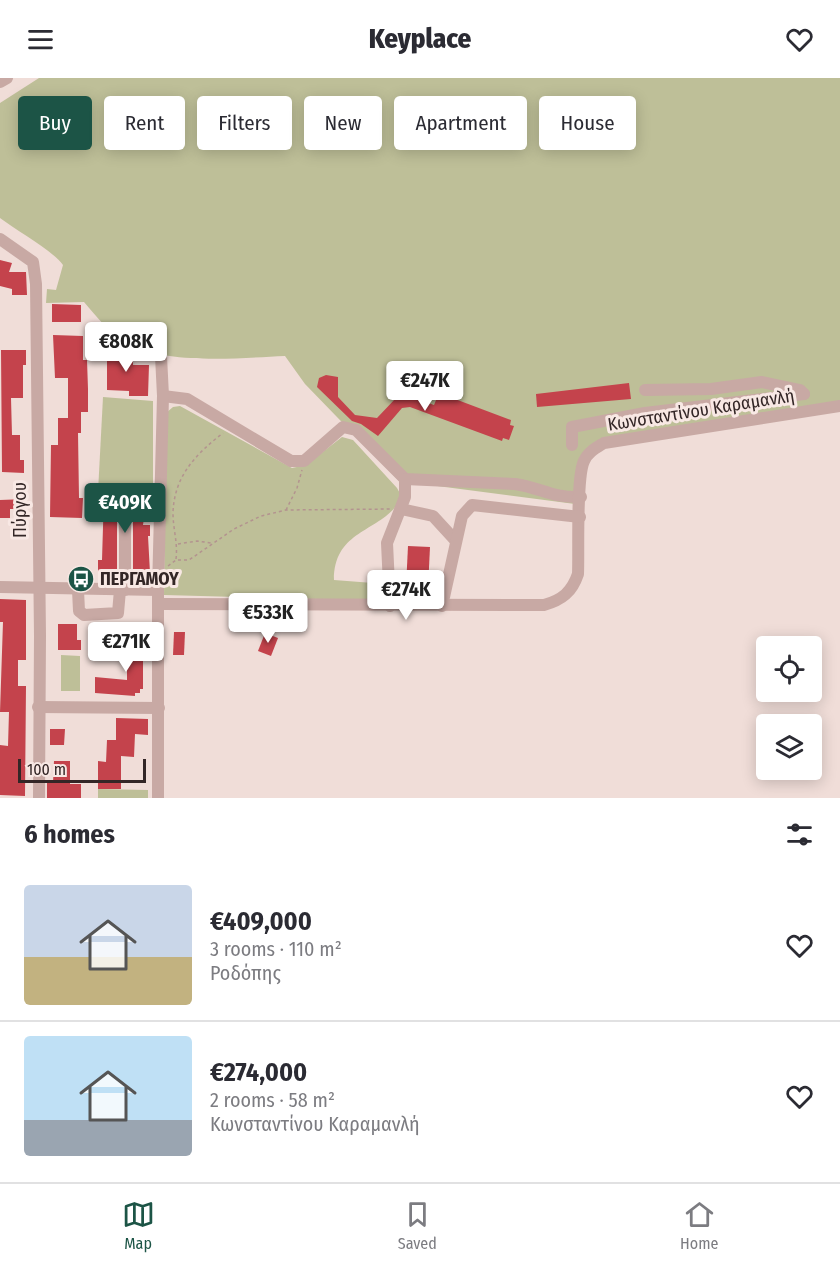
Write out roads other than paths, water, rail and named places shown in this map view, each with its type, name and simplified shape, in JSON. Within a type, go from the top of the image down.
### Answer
[{"type":"street","points":[[0,82],[7,78]]},
{"type":"street","name":"Πύργου","points":[[0,239],[33,262],[36,284],[39,798]]},
{"type":"street","points":[[158,798],[158,590],[164,396],[162,356]]},
{"type":"street","points":[[572,445],[572,427],[645,413],[804,394],[800,390],[762,382],[711,389],[645,390]]},
{"type":"street","points":[[164,396],[187,399],[291,461],[304,460],[343,427],[349,427],[356,430],[405,479],[515,484],[532,487],[552,496],[581,497]]},
{"type":"street","name":"Κωνσταντίνου Καραμανλή","points":[[158,604],[544,605],[557,601],[574,586],[578,574],[580,471],[588,455],[604,443],[809,416],[840,406]]},
{"type":"street","points":[[390,606],[387,543],[405,497],[405,479]]},
{"type":"street","points":[[442,606],[455,540],[462,516],[467,509],[477,504],[580,517]]},
{"type":"street","points":[[401,509],[433,516],[455,540]]},
{"type":"street","points":[[78,590],[79,611],[84,615],[119,612],[123,590],[125,521]]},
{"type":"street","points":[[0,587],[158,590]]},
{"type":"street","points":[[38,707],[159,708]]},
{"type":"place","name":"ΠΕΡΓΑΜΟΥ","points":[[81,579]]}]
